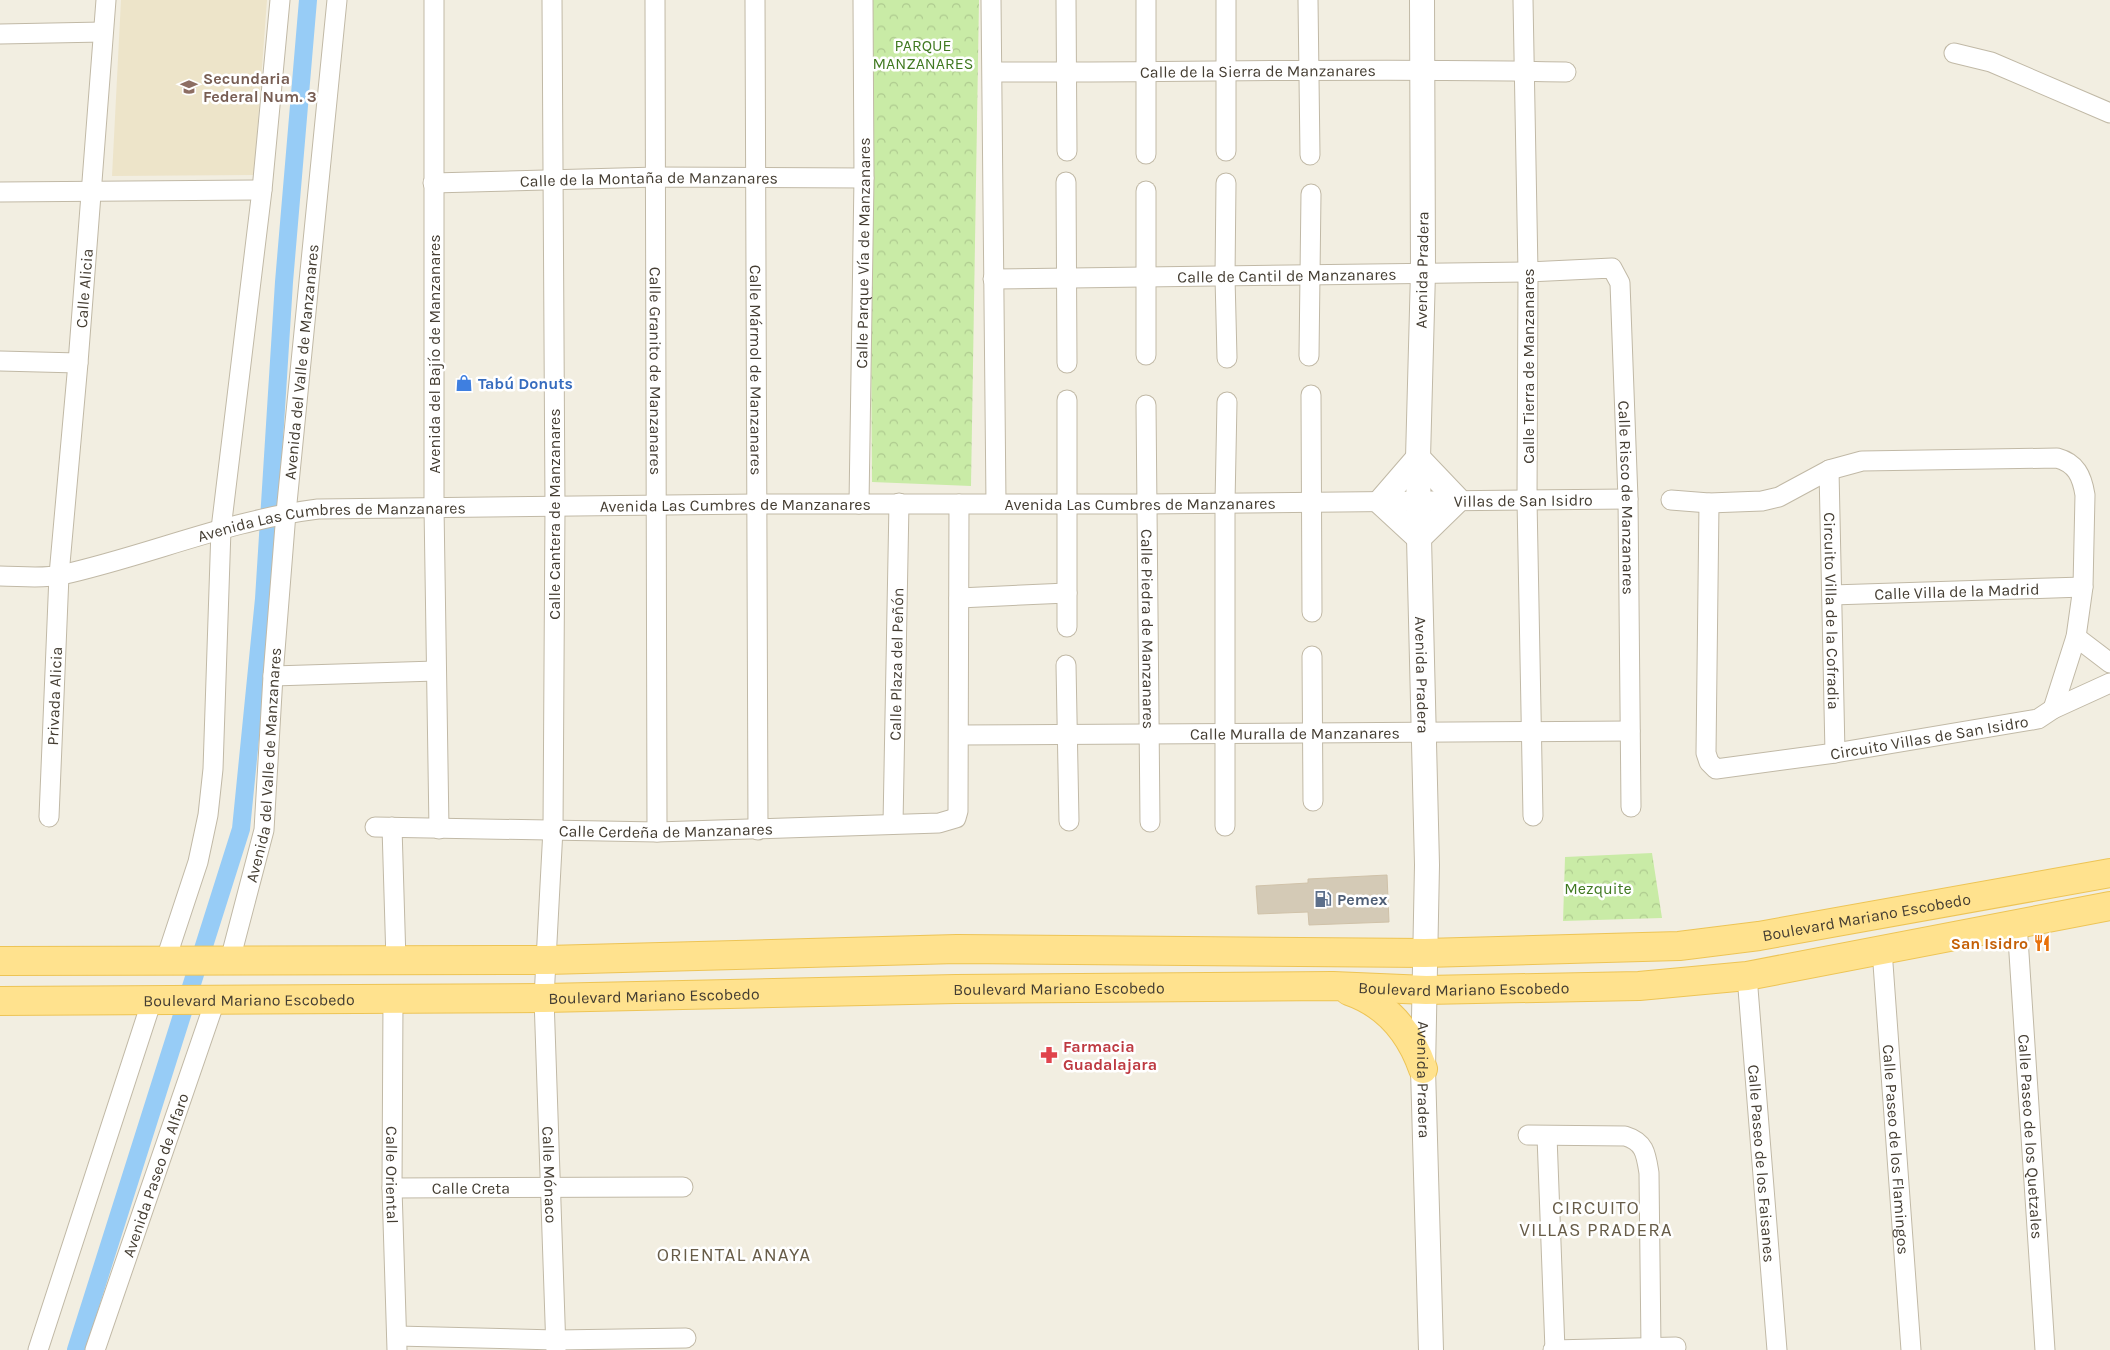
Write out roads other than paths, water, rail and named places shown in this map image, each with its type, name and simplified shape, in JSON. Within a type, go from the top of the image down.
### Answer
[{"type":"main road","name":"Boulevard Mariano Escobedo","points":[[0,962],[547,960],[957,950],[1425,953],[1624,948],[1719,942],[2110,873]]},
{"type":"main road","name":"Boulevard Mariano Escobedo","points":[[0,1001],[544,998],[956,988],[1333,986],[1426,990],[1639,986],[1747,976],[2110,906]]},
{"type":"main road","points":[[1333,986],[1363,996],[1382,1006],[1410,1041],[1423,1069]]},
{"type":"street","name":"Calle Alicia","points":[[59,575],[78,363],[106,0]]},
{"type":"street","points":[[172,961],[198,862],[208,815],[227,527],[280,0]]},
{"type":"street","name":"Avenida del Valle de Manzanares","points":[[223,960],[264,830],[283,514],[337,0]]},
{"type":"street","name":"Avenida del Bajío de Manzanares","points":[[434,0],[434,507],[439,828]]},
{"type":"street","name":"Calle Cantera de Manzanares","points":[[544,998],[553,829],[555,507],[552,0]]},
{"type":"street","name":"Calle Granito de Manzanares","points":[[655,0],[657,177],[657,832]]},
{"type":"street","name":"Calle Mármol de Manzanares","points":[[755,0],[758,830]]},
{"type":"street","name":"Calle Parque Vía de Manzanares","points":[[859,504],[864,178],[863,0]]},
{"type":"street","points":[[991,0],[996,503]]},
{"type":"street","points":[[1066,0],[1068,72],[1067,151]]},
{"type":"street","points":[[1146,0],[1146,154]]},
{"type":"street","points":[[1226,0],[1224,71],[1226,151]]},
{"type":"street","points":[[1308,0],[1307,69],[1310,155]]},
{"type":"street","name":"Avenida Pradera","points":[[1422,0],[1423,272],[1418,458],[1427,865],[1423,1069],[1431,1350]]},
{"type":"street","name":"Calle Tierra de Manzanares","points":[[1523,0],[1528,272],[1527,500],[1533,816]]},
{"type":"street","points":[[0,34],[103,32]]},
{"type":"street","points":[[1954,53],[1991,62],[2110,113]]},
{"type":"street","name":"Calle de la Sierra de Manzanares","points":[[993,72],[1146,73],[1307,69],[1523,70],[1566,72]]},
{"type":"street","name":"Calle de la Montaña de Manzanares","points":[[433,183],[657,177],[864,178]]},
{"type":"street","points":[[1066,182],[1067,363]]},
{"type":"street","points":[[1226,184],[1225,277],[1227,358]]},
{"type":"street","points":[[0,192],[262,190]]},
{"type":"street","points":[[1146,191],[1146,355]]},
{"type":"street","points":[[1309,356],[1311,194]]},
{"type":"street","name":"Calle de Cantil de Manzanares","points":[[993,279],[1528,272],[1612,268]]},
{"type":"street","name":"Calle Risco de Manzanares","points":[[1612,268],[1620,283],[1628,499],[1631,807]]},
{"type":"street","points":[[0,361],[78,363]]},
{"type":"street","points":[[1310,395],[1312,612]]},
{"type":"street","points":[[1067,400],[1067,627]]},
{"type":"street","points":[[1225,826],[1225,503],[1227,402]]},
{"type":"street","name":"Calle Piedra de Manzanares","points":[[1146,405],[1150,822]]},
{"type":"street","points":[[1418,458],[1458,500],[1419,538],[1380,502],[1418,458]]},
{"type":"street","points":[[1671,500],[1709,503],[1755,502],[1779,497],[1844,464],[1882,459],[2057,458],[2068,461],[2083,480],[2085,494],[2083,587],[2076,637],[2053,709]]},
{"type":"street","name":"Circuito Villa de la Cofradia","points":[[1829,470],[1835,753]]},
{"type":"street","name":"Villas de San Isidro","points":[[1419,500],[1628,499]]},
{"type":"street","name":"Avenida Las Cumbres de Manzanares","points":[[0,576],[59,575],[227,527],[283,514],[318,509],[756,504],[1146,504],[1419,500]]},
{"type":"street","name":"Circuito Villas de San Isidro","points":[[1709,503],[1706,753],[1709,762],[1716,769],[1728,769],[2020,724],[2038,720],[2053,709],[2110,683]]},
{"type":"street","name":"Calle Plaza del Peñón","points":[[893,824],[899,504]]},
{"type":"street","points":[[959,504],[959,735]]},
{"type":"street","name":"Privada Alicia","points":[[49,817],[59,575]]},
{"type":"street","name":"Calle Villa de la Madrid","points":[[1832,595],[2083,587]]},
{"type":"street","points":[[959,598],[1067,593]]},
{"type":"street","points":[[2076,637],[2110,663]]},
{"type":"street","points":[[1312,656],[1313,801]]},
{"type":"street","points":[[1066,666],[1070,821]]},
{"type":"street","points":[[273,676],[436,671]]},
{"type":"street","name":"Calle Muralla de Manzanares","points":[[959,735],[1424,734],[1630,731]]},
{"type":"street","name":"Calle Cerdeña de Manzanares","points":[[396,961],[383,827],[657,832],[939,823],[956,818],[958,811],[959,735]]},
{"type":"street","name":"Calle Paseo de los Quetzales","points":[[2017,923],[2045,1350]]},
{"type":"street","name":"Calle Paseo de los Flamingos","points":[[1882,950],[1911,1350]]},
{"type":"street","name":"Calle Paseo de los Faisanes","points":[[1747,976],[1777,1350]]},
{"type":"street","name":"Calle Mónaco","points":[[544,998],[556,1345]]},
{"type":"street","points":[[38,1350],[158,1000]]},
{"type":"street","name":"Calle Oriental","points":[[393,1000],[392,1188],[397,1343]]},
{"type":"street","name":"Avenida Paseo de Alfaro","points":[[95,1350],[210,1001]]},
{"type":"street","points":[[1528,1135],[1625,1136],[1636,1139],[1643,1146],[1649,1173],[1651,1348]]},
{"type":"street","points":[[1547,1136],[1554,1350],[1676,1347]]},
{"type":"street","name":"Calle Creta","points":[[392,1188],[683,1187]]},
{"type":"street","points":[[397,1343],[556,1345],[686,1338]]},
{"type":"waterway","points":[[76,1350],[241,829],[264,599],[284,282],[308,0]]},
{"type":"place","name":"Secundaria Federal Num. 3","points":[[189,87]]},
{"type":"place","name":"Tabú Donuts","points":[[464,383]]},
{"type":"place","name":"Pemex","points":[[1323,899]]},
{"type":"place","name":"San Isidro","points":[[2042,943]]},
{"type":"place","name":"Farmacia Guadalajara","points":[[1049,1055]]},
{"type":"district","name":"CIRCUITO VILLAS PRADERA","points":[[1596,1219]]},
{"type":"district","name":"ORIENTAL ANAYA","points":[[734,1255]]},
{"type":"park label","name":"PARQUE MANZANARES","points":[[923,54]]},
{"type":"park label","name":"Mezquite","points":[[1598,888]]}]
